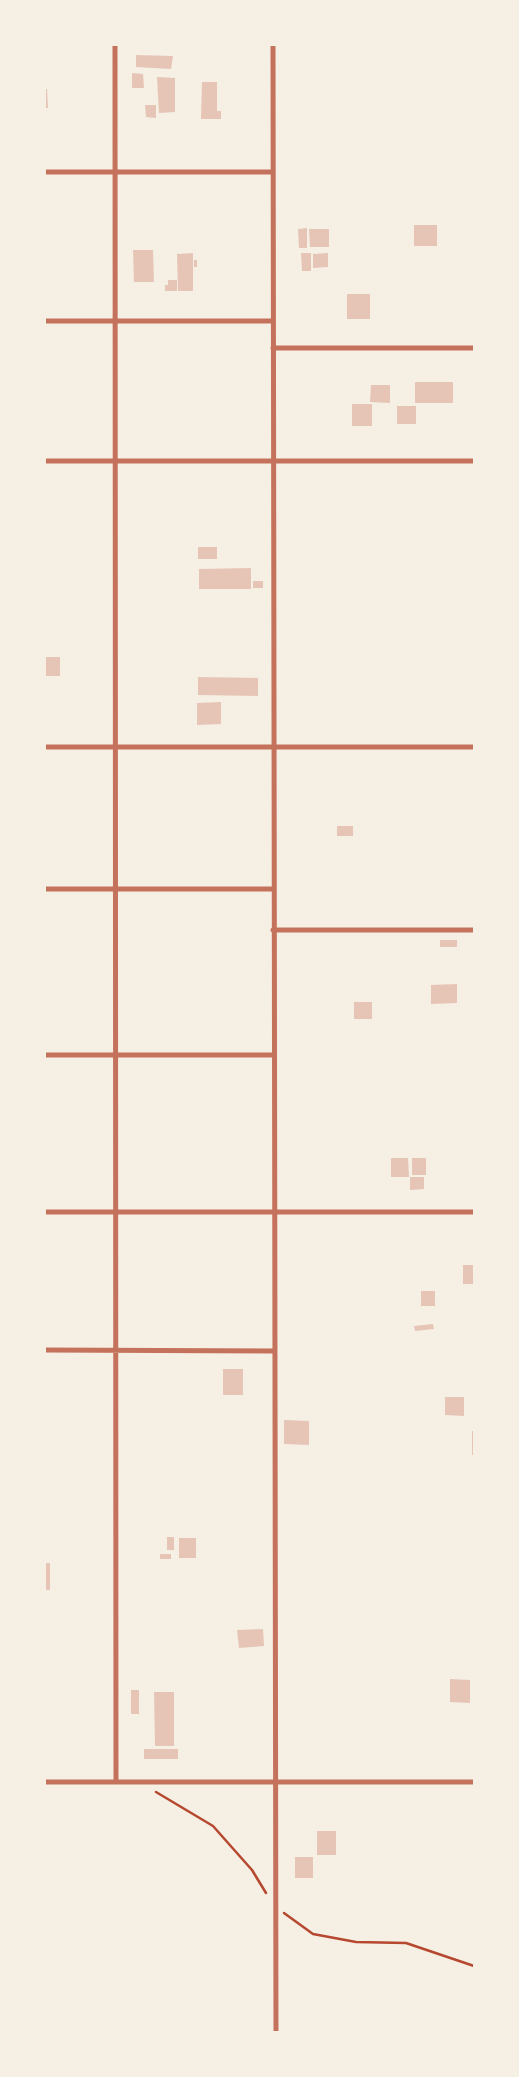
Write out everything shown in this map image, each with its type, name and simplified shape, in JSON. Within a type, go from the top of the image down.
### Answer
[{"type":"street","points":[[115,45],[116,1782]]},
{"type":"street","points":[[273,45],[274,1906],[276,2032]]},
{"type":"street","points":[[45,172],[273,172]]},
{"type":"street","points":[[45,321],[273,320]]},
{"type":"street","points":[[273,348],[474,348]]},
{"type":"street","points":[[45,461],[474,461]]},
{"type":"street","points":[[45,747],[474,747]]},
{"type":"street","points":[[45,889],[273,889]]},
{"type":"street","points":[[273,930],[474,930]]},
{"type":"street","points":[[45,1055],[274,1054]]},
{"type":"street","points":[[45,1212],[474,1212]]},
{"type":"street","points":[[45,1350],[274,1351]]},
{"type":"street","points":[[45,1782],[474,1782]]},
{"type":"path","points":[[154,1792],[213,1826],[252,1870],[274,1906],[313,1934],[356,1942],[406,1943],[474,1966]]},
{"type":"building","points":[[136,55],[173,56],[171,69],[136,67]]},
{"type":"building","points":[[132,73],[143,74],[144,88],[132,88]]},
{"type":"building","points":[[157,77],[175,78],[175,112],[159,113]]},
{"type":"building","points":[[202,82],[217,82],[217,111],[221,111],[221,119],[201,119]]},
{"type":"building","points":[[45,89],[47,89],[48,108],[45,108]]},
{"type":"building","points":[[145,105],[156,105],[156,118],[146,117]]},
{"type":"building","points":[[414,225],[437,225],[437,246],[414,246]]},
{"type":"building","points":[[307,228],[307,248],[299,248],[298,229]]},
{"type":"building","points":[[309,229],[329,229],[329,247],[310,247]]},
{"type":"building","points":[[133,250],[153,250],[154,282],[134,282]]},
{"type":"building","points":[[193,253],[193,291],[178,291],[177,254]]},
{"type":"building","points":[[301,253],[311,253],[311,271],[302,271]]},
{"type":"building","points":[[328,253],[328,267],[313,268],[313,254]]},
{"type":"building","points":[[194,260],[197,260],[197,267],[194,267]]},
{"type":"building","points":[[168,280],[177,280],[177,291],[165,291],[165,285],[168,285]]},
{"type":"building","points":[[347,294],[370,294],[370,319],[347,319]]},
{"type":"building","points":[[415,382],[453,382],[453,403],[415,403]]},
{"type":"building","points":[[371,385],[390,385],[390,403],[370,402]]},
{"type":"building","points":[[352,404],[372,404],[372,426],[352,426]]},
{"type":"building","points":[[397,406],[416,406],[416,424],[397,424]]},
{"type":"building","points":[[198,547],[217,547],[217,559],[198,559]]},
{"type":"building","points":[[251,568],[251,589],[199,589],[199,569]]},
{"type":"building","points":[[253,581],[263,581],[263,588],[253,588]]},
{"type":"building","points":[[45,657],[60,657],[60,676],[45,676]]},
{"type":"building","points":[[198,677],[258,678],[258,696],[198,695]]},
{"type":"building","points":[[221,702],[221,724],[197,725],[197,703]]},
{"type":"building","points":[[337,826],[353,826],[353,836],[337,836]]},
{"type":"building","points":[[440,940],[457,940],[457,947],[440,947]]},
{"type":"building","points":[[457,984],[457,1003],[431,1004],[431,985]]},
{"type":"building","points":[[354,1002],[372,1002],[372,1019],[354,1019]]},
{"type":"building","points":[[391,1158],[408,1158],[409,1177],[391,1177]]},
{"type":"building","points":[[412,1158],[426,1158],[426,1175],[412,1175]]},
{"type":"building","points":[[410,1177],[424,1177],[424,1189],[410,1190]]},
{"type":"building","points":[[463,1265],[474,1265],[474,1284],[463,1284]]},
{"type":"building","points":[[421,1291],[435,1291],[435,1306],[421,1306]]},
{"type":"building","points":[[433,1324],[434,1329],[415,1331],[414,1326]]},
{"type":"building","points":[[223,1369],[243,1369],[243,1395],[223,1395]]},
{"type":"building","points":[[445,1397],[464,1397],[464,1416],[445,1415]]},
{"type":"building","points":[[284,1420],[309,1421],[309,1445],[284,1444]]},
{"type":"building","points":[[472,1431],[474,1431],[474,1455],[472,1455]]},
{"type":"building","points":[[167,1537],[174,1537],[174,1550],[167,1550]]},
{"type":"building","points":[[179,1538],[196,1538],[196,1558],[179,1558]]},
{"type":"building","points":[[160,1554],[171,1554],[171,1559],[160,1559]]},
{"type":"building","points":[[45,1563],[50,1563],[50,1590],[45,1590]]},
{"type":"building","points":[[263,1629],[264,1646],[239,1648],[237,1630]]},
{"type":"building","points":[[450,1679],[470,1680],[470,1703],[450,1702]]},
{"type":"building","points":[[131,1690],[139,1690],[139,1714],[131,1714]]},
{"type":"building","points":[[154,1692],[174,1692],[174,1746],[155,1746]]},
{"type":"building","points":[[144,1749],[178,1749],[178,1759],[144,1759]]},
{"type":"building","points":[[317,1831],[336,1831],[336,1855],[317,1855]]},
{"type":"building","points":[[295,1857],[313,1857],[313,1878],[295,1878]]}]
